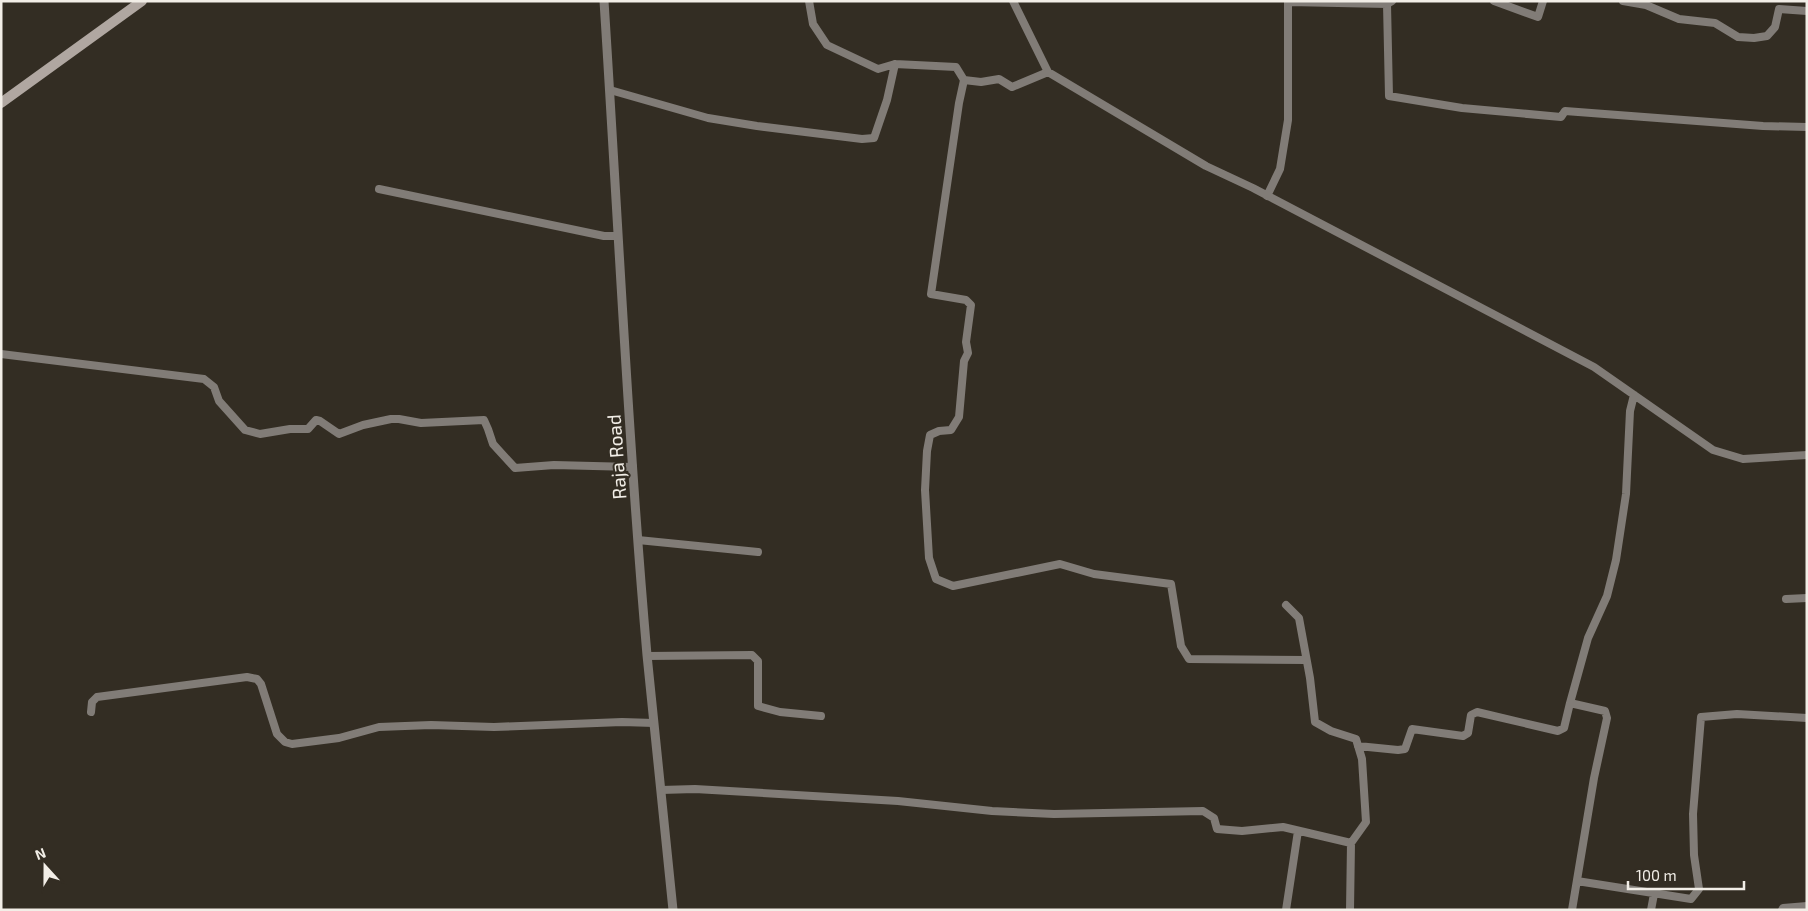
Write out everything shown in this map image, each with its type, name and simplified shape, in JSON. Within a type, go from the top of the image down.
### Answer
[{"type":"main road","points":[[1,103],[142,1]]},
{"type":"street","name":"Raja Road","points":[[604,1],[617,236],[638,540],[647,656],[673,910]]},
{"type":"street","points":[[808,1],[813,24],[827,45],[878,69],[895,64],[956,67],[964,80],[931,294],[966,300],[971,305],[966,342],[968,352],[964,361],[959,417],[951,430],[939,431],[930,435],[926,451],[924,490],[929,558],[936,579],[953,586],[1060,564],[1094,574],[1171,584],[1181,646],[1189,659],[1306,660]]},
{"type":"street","points":[[1013,1],[1048,72],[1206,166],[1594,367],[1713,450],[1743,459],[1807,455]]},
{"type":"street","points":[[1494,1],[1538,17],[1543,1]]},
{"type":"street","points":[[1623,1],[1646,5],[1679,19],[1715,23],[1738,37],[1754,38],[1767,36],[1775,28],[1780,5],[1807,11]]},
{"type":"street","points":[[1267,196],[1280,169],[1288,120],[1288,2],[1389,2],[1389,96],[1462,108],[1561,117],[1565,111],[1763,126],[1807,127]]},
{"type":"street","points":[[610,90],[708,118],[862,139],[874,138],[887,100],[895,64]]},
{"type":"street","points":[[964,80],[981,82],[999,79],[1012,87],[1048,72]]},
{"type":"street","points":[[379,189],[604,236],[617,236]]},
{"type":"street","points":[[1,354],[204,379],[214,386],[220,401],[245,430],[260,434],[290,429],[308,429],[316,420],[339,434],[363,425],[391,419],[421,423],[484,420],[493,444],[514,468],[554,465],[633,467]]},
{"type":"street","points":[[1358,746],[1398,750],[1405,748],[1412,729],[1462,736],[1468,733],[1471,715],[1477,712],[1558,731],[1564,728],[1588,638],[1607,596],[1616,560],[1626,494],[1630,411],[1634,395]]},
{"type":"street","points":[[638,540],[758,552]]},
{"type":"street","points":[[1786,599],[1807,598]]},
{"type":"street","points":[[1286,605],[1299,618],[1310,678],[1315,722],[1330,731],[1356,739],[1362,759],[1366,822],[1351,843],[1350,910]]},
{"type":"street","points":[[647,656],[752,655],[758,661],[758,706],[780,712],[821,716]]},
{"type":"street","points":[[91,712],[92,702],[97,697],[247,677],[258,681],[277,734],[285,742],[292,744],[339,738],[379,727],[431,725],[494,727],[622,722],[654,723]]},
{"type":"street","points":[[1570,703],[1605,711],[1607,718],[1594,778],[1572,910]]},
{"type":"street","points":[[1577,881],[1691,899],[1699,889],[1694,855],[1693,814],[1701,717],[1737,714],[1807,718]]},
{"type":"street","points":[[661,790],[695,789],[888,800],[1000,812],[1054,814],[1203,811],[1214,818],[1217,829],[1242,831],[1283,827],[1351,843]]},
{"type":"street","points":[[1286,910],[1298,830]]},
{"type":"street","points":[[1651,910],[1654,894]]},
{"type":"street","points":[[1782,910],[1783,908],[1807,906]]}]
